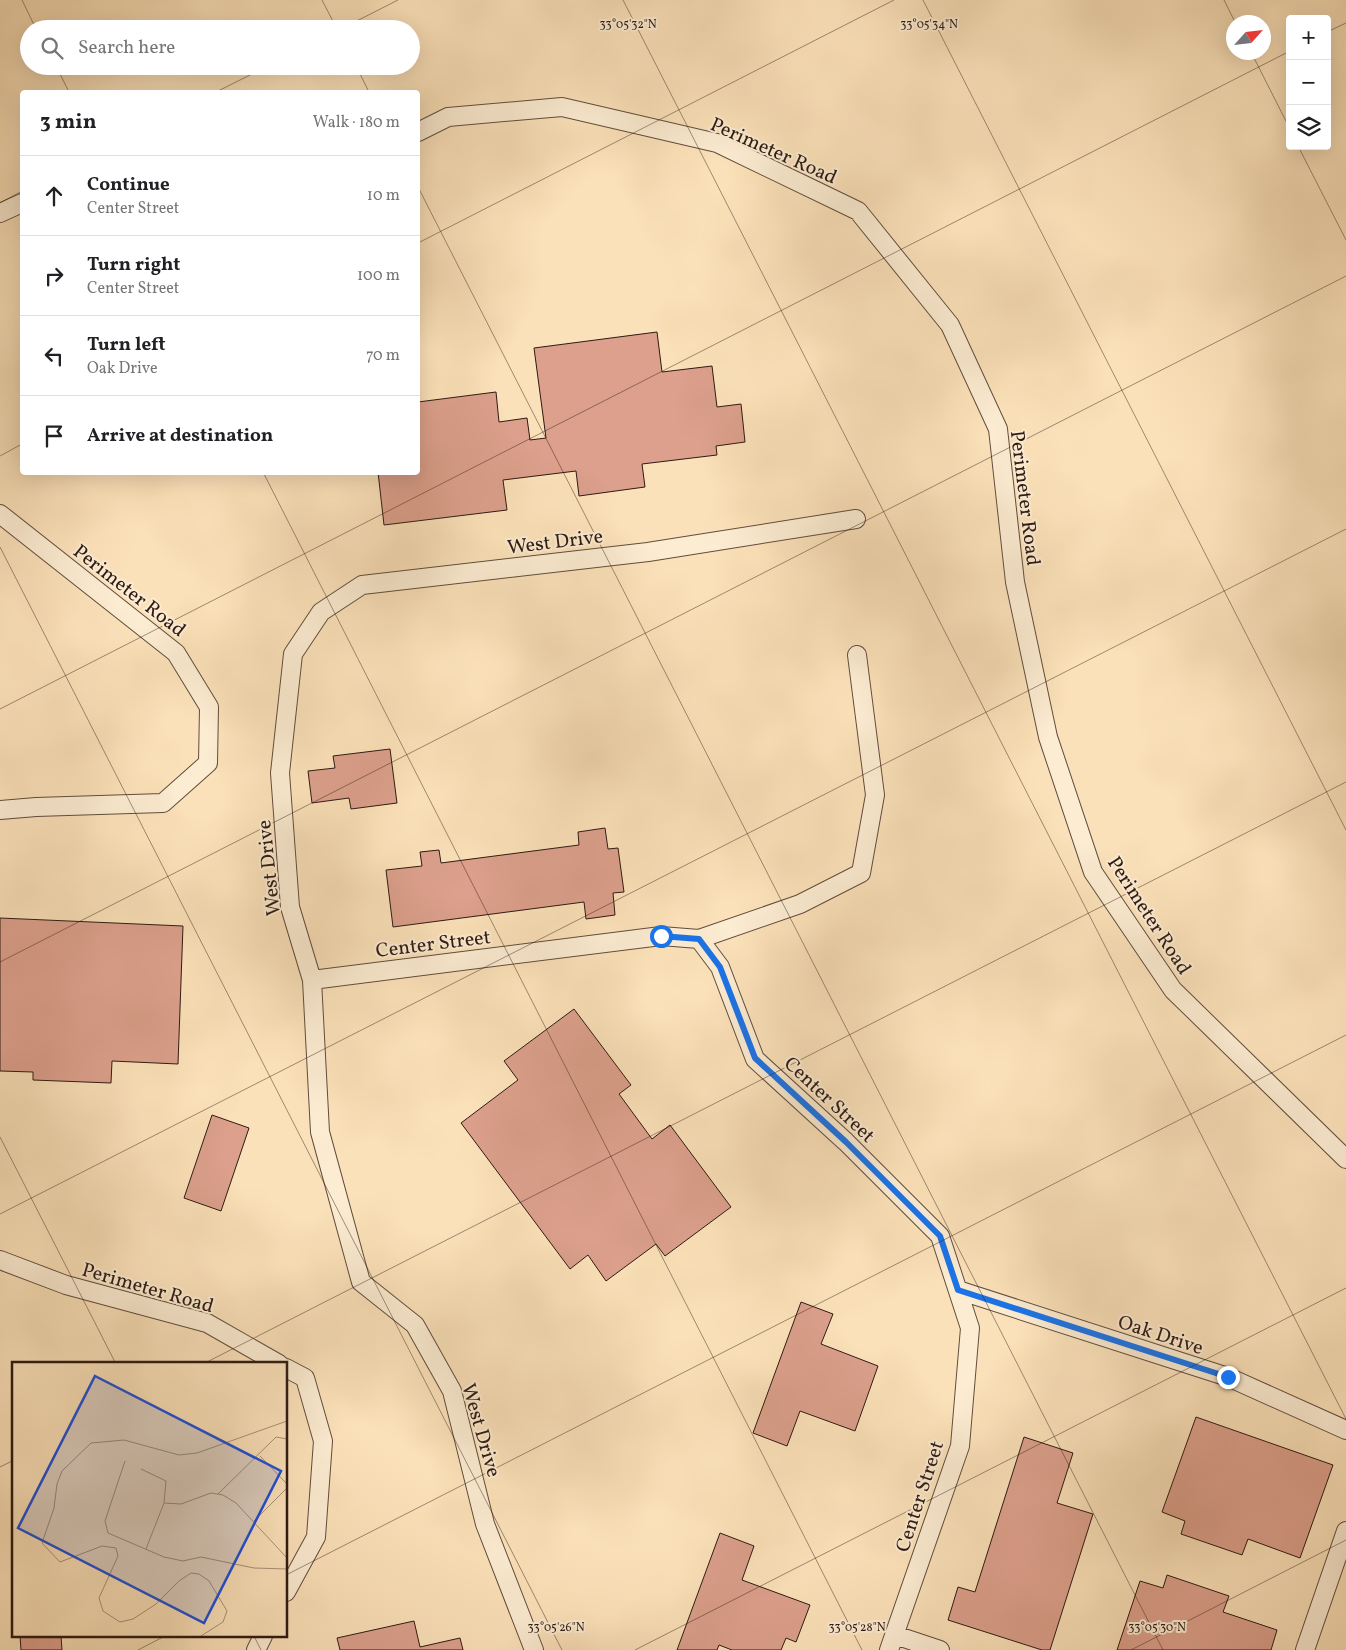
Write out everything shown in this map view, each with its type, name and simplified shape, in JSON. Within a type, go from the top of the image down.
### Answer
[{"type":"lane","name":"Perimeter Road","points":[[420,131],[448,116],[562,107],[717,143],[858,210],[950,325],[998,429],[1015,582],[1048,736],[1093,872],[1173,990],[1346,1159]]},
{"type":"lane","points":[[0,213],[20,204]]},
{"type":"lane","name":"Perimeter Road","points":[[0,514],[176,653],[209,707],[209,716],[208,764],[163,803],[0,810]]},
{"type":"lane","name":"West Drive","points":[[534,1650],[485,1524],[452,1392],[415,1325],[362,1282],[320,1132],[312,980],[290,907],[280,773],[293,654],[321,612],[362,585],[648,552],[856,519]]},
{"type":"lane","points":[[699,939],[800,904],[861,873],[875,795],[857,655]]},
{"type":"lane","name":"Center Street","points":[[312,980],[661,936],[699,939],[720,967],[755,1058],[846,1142],[940,1236],[970,1328],[960,1446],[892,1642]]},
{"type":"lane","name":"Perimeter Road","points":[[0,1260],[66,1286],[207,1323],[275,1362]]},
{"type":"lane","name":"Oak Drive","points":[[958,1290],[1228,1377],[1346,1430]]},
{"type":"lane","points":[[288,1369],[305,1378],[322,1441],[316,1537],[288,1588]]},
{"type":"lane","points":[[1305,1650],[1346,1531]]},
{"type":"lane","points":[[256,1650],[262,1638]]},
{"type":"lane","points":[[892,1642],[940,1650]]},
{"type":"building","points":[[657,332],[662,372],[712,366],[717,407],[741,404],[745,442],[716,446],[717,455],[642,464],[645,487],[579,496],[576,471],[503,480],[507,510],[384,525],[378,475],[420,475],[420,402],[496,392],[499,422],[527,418],[530,440],[546,438],[534,348]]},
{"type":"building","points":[[390,749],[397,803],[351,809],[349,798],[312,803],[308,771],[335,768],[333,756]]},
{"type":"building","points":[[605,828],[608,849],[618,848],[624,892],[613,893],[615,915],[586,919],[584,902],[393,927],[386,870],[422,866],[420,852],[439,850],[441,863],[579,845],[578,832]]},
{"type":"building","points":[[0,918],[183,926],[178,1064],[112,1061],[111,1083],[33,1080],[33,1072],[0,1071]]},
{"type":"building","points":[[574,1009],[631,1085],[619,1094],[652,1139],[670,1125],[731,1207],[665,1256],[656,1244],[606,1281],[588,1255],[570,1269],[461,1123],[518,1080],[504,1061]]},
{"type":"building","points":[[212,1115],[249,1128],[221,1211],[184,1198]]},
{"type":"building","points":[[801,1302],[833,1314],[821,1344],[878,1366],[855,1431],[800,1411],[787,1446],[753,1433]]},
{"type":"building","points":[[1196,1417],[1333,1465],[1300,1558],[1248,1539],[1242,1555],[1181,1534],[1185,1521],[1162,1512]]},
{"type":"building","points":[[1024,1437],[1073,1453],[1057,1503],[1093,1514],[1050,1650],[1042,1650],[948,1620],[958,1587],[975,1592]]},
{"type":"building","points":[[720,1533],[754,1546],[742,1580],[810,1605],[796,1642],[786,1638],[781,1650],[732,1650],[719,1645],[717,1650],[677,1650]]},
{"type":"building","points":[[1167,1575],[1229,1596],[1223,1612],[1277,1630],[1271,1650],[1117,1650],[1140,1581],[1163,1588]]},
{"type":"building","points":[[414,1621],[420,1647],[460,1638],[463,1650],[340,1650],[337,1638]]},
{"type":"building","points":[[20,1638],[61,1638],[62,1650],[21,1650]]},
{"type":"route","points":[[661,936],[699,939],[720,967],[755,1058],[846,1142],[940,1236],[958,1290],[1228,1377]]}]
